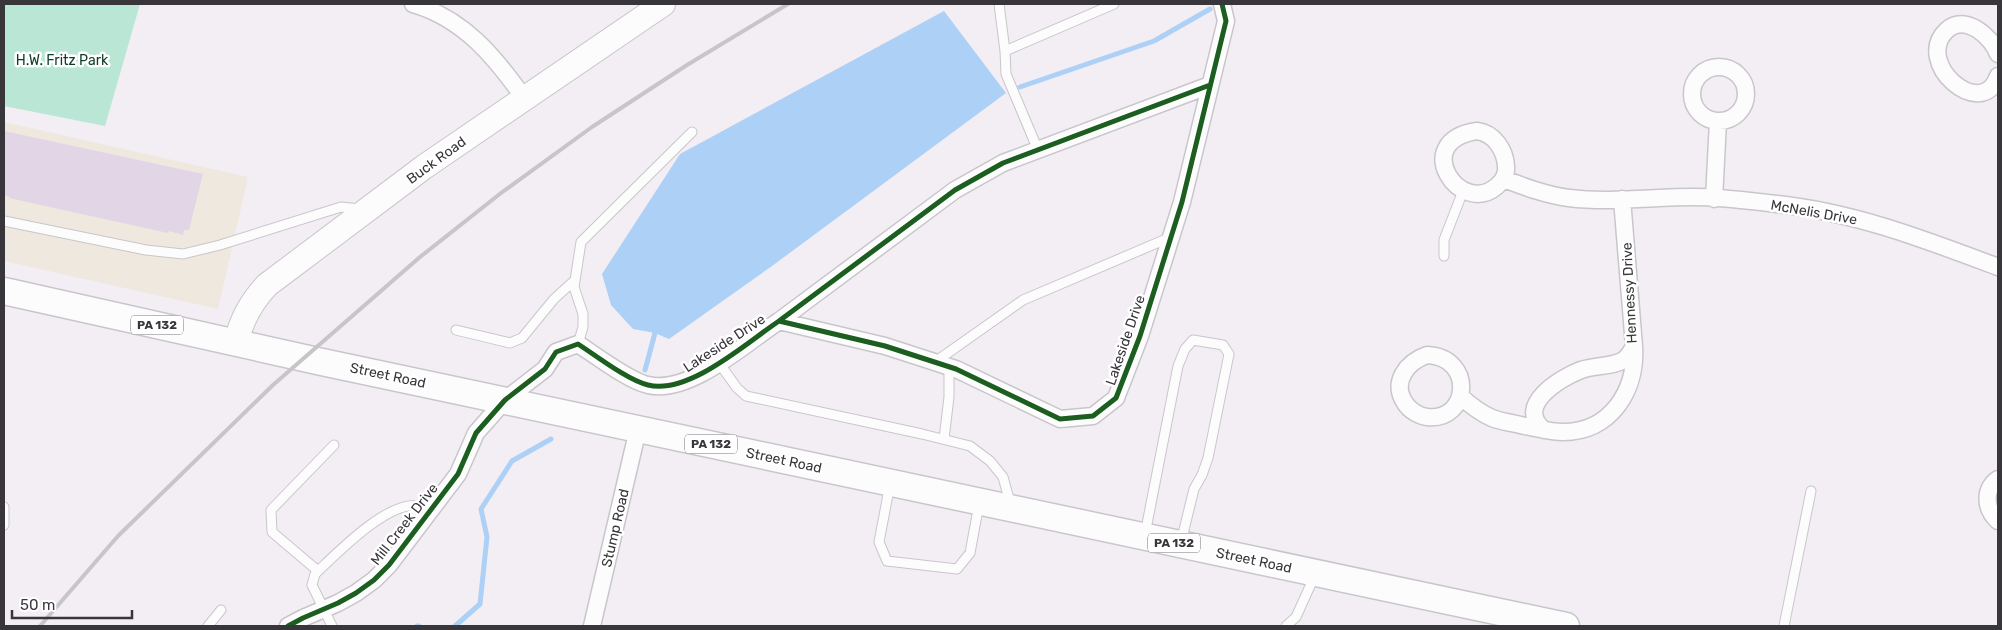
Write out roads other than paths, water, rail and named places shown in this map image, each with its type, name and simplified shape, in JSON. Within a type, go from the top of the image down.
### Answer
[{"type":"main road","name":"Street Road","points":[[4,291],[638,429],[1316,573],[1516,621],[1557,625]]},
{"type":"street","points":[[412,4],[442,16],[464,29],[483,45],[500,64],[524,98]]},
{"type":"street","name":"Buck Road","points":[[236,342],[246,313],[267,285],[366,210],[524,98],[663,4]]},
{"type":"street","name":"Lakeside Drive","points":[[779,321],[885,346],[942,364],[1060,419],[1093,416],[1116,398],[1140,336],[1182,202],[1226,21],[1222,4]]},
{"type":"street","points":[[1998,54],[1991,40],[1981,31],[1967,25],[1959,24],[1950,27],[1942,34],[1938,45],[1938,55],[1943,70],[1950,81],[1962,89],[1976,93],[1983,92],[1990,89],[1998,76]]},
{"type":"street","name":"Lakeside Drive","points":[[578,344],[646,385],[662,387],[684,382],[702,374],[779,321],[955,190],[1003,163],[1210,85]]},
{"type":"street","points":[[1714,199],[1718,121]]},
{"type":"street","points":[[1482,131],[1491,137],[1501,148],[1507,169],[1504,179],[1496,187],[1486,192],[1474,193],[1463,190],[1453,184],[1446,174],[1443,162],[1446,146],[1453,138],[1464,133],[1482,131]]},
{"type":"street","name":"McNelis Drive","points":[[1504,179],[1535,191],[1567,198],[1696,197],[1778,204],[1857,219],[1922,238],[1998,267]]},
{"type":"street","name":"Hennessy Drive","points":[[1544,430],[1537,424],[1533,416],[1535,406],[1544,393],[1554,384],[1580,370],[1598,365],[1616,364],[1625,359],[1634,346],[1622,199]]},
{"type":"street","points":[[505,400],[545,369],[556,352],[578,344]]},
{"type":"street","points":[[1460,396],[1491,418],[1544,430],[1578,431],[1593,426],[1615,410],[1624,397],[1631,382],[1635,362],[1634,346]]},
{"type":"street","name":"Mill Creek Drive","points":[[288,626],[356,593],[374,580],[389,565],[458,474],[476,434],[505,400]]},
{"type":"street","name":"Stump Road","points":[[592,626],[638,429]]},
{"type":"street","points":[[1998,479],[1991,485],[1988,502],[1990,511],[1998,521]]},
{"type":"lane","points":[[1000,4],[1006,74],[1038,150]]},
{"type":"lane","points":[[1005,51],[1114,4]]},
{"type":"lane","points":[[578,344],[583,327],[583,314],[574,287],[581,242],[692,132]]},
{"type":"lane","points":[[1444,256],[1444,240],[1463,190]]},
{"type":"lane","points":[[4,221],[146,250],[183,254],[220,245],[341,207],[366,210]]},
{"type":"lane","points":[[944,439],[949,397],[942,364],[1022,300],[1171,237]]},
{"type":"lane","points":[[456,330],[510,343],[522,338],[554,299],[575,280]]},
{"type":"lane","points":[[1145,536],[1178,366],[1185,349],[1194,340],[1223,346],[1229,354],[1208,458],[1202,475],[1194,489],[1181,544]]},
{"type":"lane","points":[[719,363],[737,388],[746,396],[970,446],[990,461],[1003,476],[1012,508]]},
{"type":"lane","points":[[318,571],[272,532],[271,510],[334,445]]},
{"type":"lane","points":[[891,482],[879,542],[888,561],[957,569],[970,553],[980,501]]},
{"type":"lane","points":[[1784,626],[1811,490]]},
{"type":"lane","points":[[332,626],[312,585],[315,574],[373,521],[395,510],[411,505],[420,506],[429,511]]},
{"type":"lane","points":[[4,507],[4,525]]},
{"type":"lane","points":[[1286,626],[1296,618],[1316,573]]},
{"type":"lane","points":[[208,626],[221,610]]},
{"type":"water","points":[[944,11],[1006,93],[772,266],[669,339],[655,333],[633,329],[611,305],[602,274],[680,154]]},
{"type":"waterway","points":[[1020,87],[1154,41],[1210,9]]},
{"type":"waterway","points":[[645,370],[655,333]]},
{"type":"waterway","points":[[455,626],[480,604],[487,537],[481,509],[512,461],[551,439]]},
{"type":"railway","points":[[40,626],[118,536],[273,385],[420,257],[501,193],[592,127],[687,65],[788,4]]},
{"type":"park label","name":"H.W. Fritz Park","points":[[62,60]]}]
